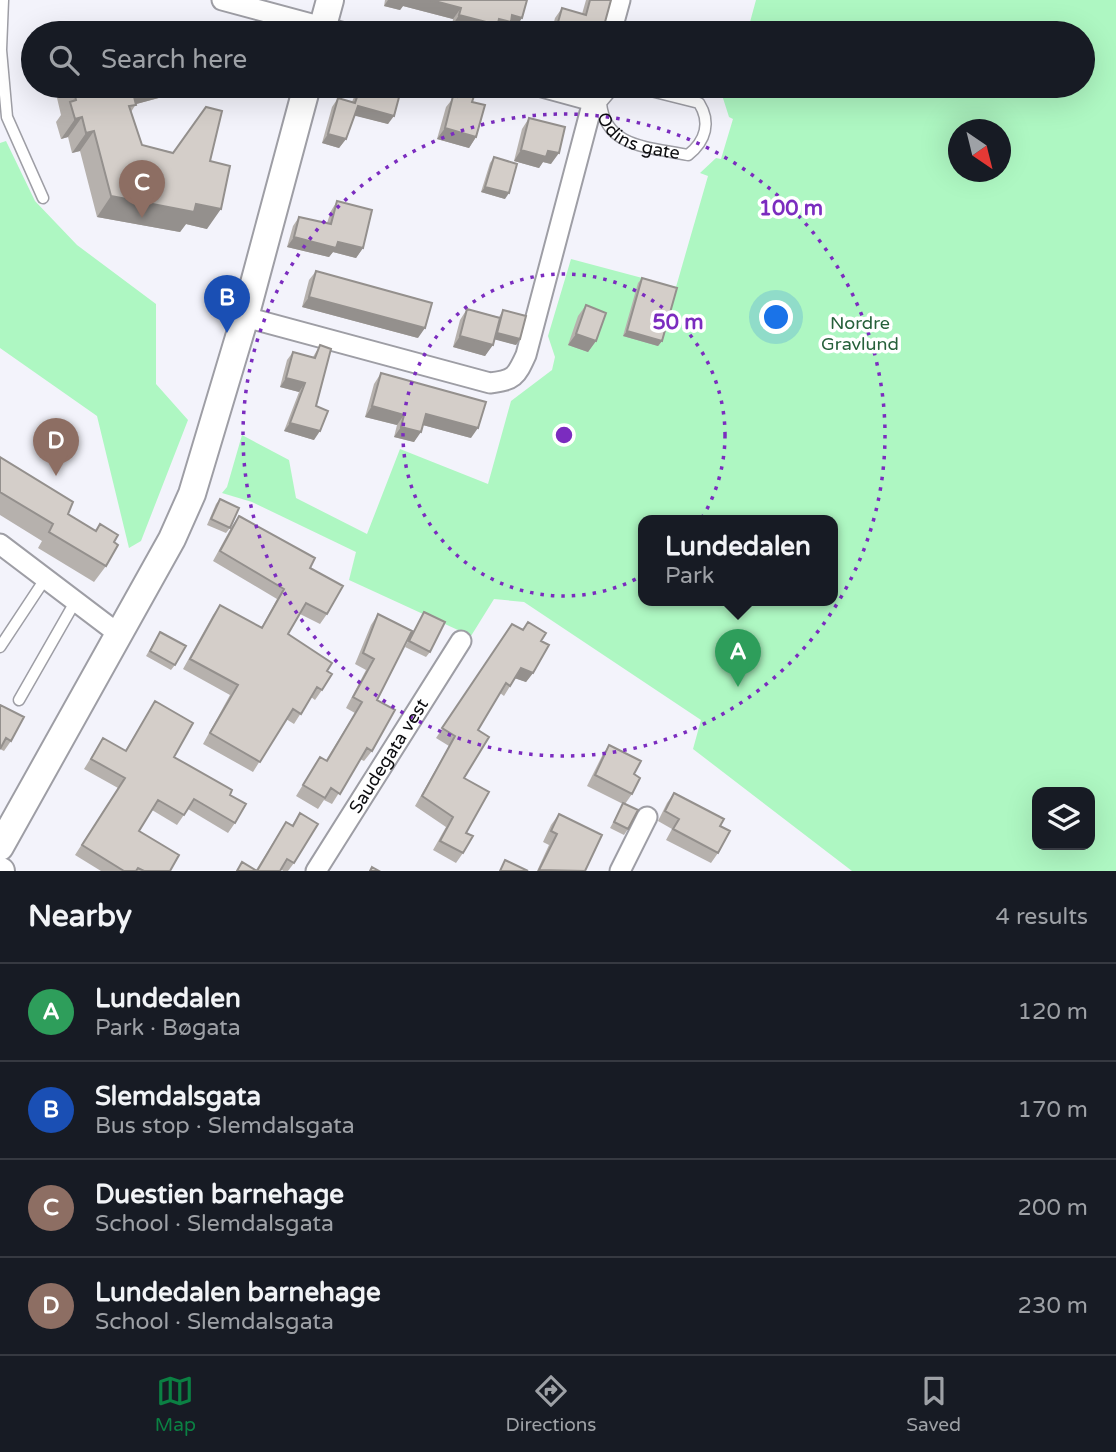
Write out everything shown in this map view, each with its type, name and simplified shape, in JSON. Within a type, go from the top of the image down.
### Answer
[{"type":"street","points":[[222,0],[295,21]]},
{"type":"street","points":[[330,0],[330,21]]},
{"type":"street","points":[[614,21],[620,0]]},
{"type":"street","points":[[0,847],[172,539],[191,494],[245,317],[304,98]]},
{"type":"street","points":[[245,317],[490,383],[509,381],[519,371],[526,355],[596,98]]},
{"type":"street","points":[[0,544],[120,635]]},
{"type":"street","name":"Saudegata vest","points":[[316,871],[461,641]]},
{"type":"street","points":[[620,871],[647,817]]},
{"type":"lane","points":[[3,0],[1,50],[7,117],[43,198]]},
{"type":"lane","name":"Odins gate","points":[[597,98],[603,122],[612,133],[632,143],[688,155],[698,147],[705,133],[706,115],[699,103],[679,98]]},
{"type":"lane","points":[[0,647],[45,579]]},
{"type":"lane","points":[[19,700],[75,602]]},
{"type":"green space","name":"Nordre Gravlund","points":[[756,0],[1116,0],[1116,871],[852,871],[693,749],[701,720],[524,602],[494,599],[471,636],[349,580],[356,552],[252,502],[222,493],[227,487],[242,435],[289,460],[296,498],[367,534],[400,449],[488,484],[511,401],[552,370],[555,357],[548,336],[571,259],[676,287],[708,176],[700,173],[716,158],[721,159],[733,119],[729,117],[723,98],[1095,98],[1095,21],[750,21]]},
{"type":"green space","points":[[6,141],[35,201],[77,245],[156,304],[156,384],[188,420],[141,541],[129,548],[97,416],[0,348],[0,143]]},
{"type":"building","points":[[431,0],[527,0],[522,18],[512,15],[511,21],[482,21],[459,15],[461,8]]},
{"type":"building","points":[[590,0],[611,0],[605,21],[558,21],[562,8],[586,15]]},
{"type":"building","points":[[134,98],[136,105],[129,106],[142,145],[173,153],[206,107],[222,111],[210,161],[230,166],[221,209],[196,204],[194,212],[111,196],[94,131],[86,133],[82,117],[75,119],[70,102]]},
{"type":"building","points":[[338,98],[355,103],[357,98],[399,98],[394,116],[358,106],[346,139],[328,134]]},
{"type":"building","points":[[452,98],[473,98],[472,102],[485,105],[476,137],[445,128]]},
{"type":"building","points":[[529,118],[565,127],[559,153],[548,151],[546,157],[521,150]]},
{"type":"building","points":[[494,157],[517,164],[509,193],[485,187]]},
{"type":"building","points":[[337,201],[372,210],[363,248],[338,242],[336,248],[294,237],[299,217],[331,224]]},
{"type":"building","points":[[316,271],[432,303],[425,328],[309,297]]},
{"type":"building","points":[[642,278],[677,288],[662,341],[627,331]]},
{"type":"building","points":[[586,305],[606,313],[596,341],[576,334]]},
{"type":"building","points":[[467,309],[500,318],[493,345],[460,336]]},
{"type":"building","points":[[503,310],[526,316],[520,339],[497,333]]},
{"type":"building","points":[[320,345],[331,349],[316,406],[328,411],[320,431],[290,423],[305,383],[286,378],[293,352],[315,358]]},
{"type":"building","points":[[381,373],[486,402],[478,428],[426,414],[421,432],[401,427],[404,415],[372,406]]},
{"type":"building","points":[[0,457],[73,502],[68,514],[96,531],[100,524],[118,535],[114,542],[118,545],[106,566],[49,532],[53,524],[0,492]]},
{"type":"building","points":[[220,499],[239,508],[230,528],[211,519]]},
{"type":"building","points":[[239,516],[315,558],[310,568],[343,586],[327,614],[306,603],[288,634],[332,663],[327,671],[332,674],[322,690],[317,687],[301,714],[293,709],[260,762],[210,733],[238,685],[190,659],[220,605],[262,628],[284,589],[220,551]]},
{"type":"building","points":[[424,612],[445,622],[430,652],[409,641]]},
{"type":"building","points":[[378,614],[412,631],[377,700],[395,710],[372,751],[367,748],[340,794],[331,788],[325,798],[303,785],[320,757],[327,761],[362,702],[353,697],[374,659],[363,653]]},
{"type":"building","points":[[528,622],[546,633],[541,641],[549,645],[533,673],[521,668],[510,686],[506,683],[478,730],[489,737],[464,778],[489,792],[466,833],[473,836],[463,853],[440,841],[453,817],[422,796],[455,736],[442,728],[512,624],[523,630]]},
{"type":"building","points":[[160,632],[186,646],[175,665],[150,651]]},
{"type":"building","points":[[155,701],[193,723],[174,757],[232,790],[230,795],[246,804],[235,823],[194,799],[184,815],[158,800],[139,831],[179,855],[170,871],[144,871],[138,868],[136,871],[124,871],[82,845],[125,778],[91,759],[103,738],[126,751]]},
{"type":"building","points":[[0,705],[24,717],[11,741],[6,738],[0,749]]},
{"type":"building","points":[[609,745],[641,761],[634,774],[640,778],[632,794],[595,775]]},
{"type":"building","points":[[674,793],[724,819],[720,826],[730,831],[718,853],[673,829],[679,819],[665,811]]},
{"type":"building","points":[[623,803],[638,810],[628,829],[614,822]]},
{"type":"building","points":[[300,813],[318,824],[294,863],[287,859],[280,871],[257,871],[286,822],[293,826]]},
{"type":"building","points":[[559,814],[602,835],[585,871],[539,870],[557,834],[551,831]]},
{"type":"building","points":[[505,860],[528,871],[500,871]]},
{"type":"building","points":[[242,862],[257,871],[237,871]]},
{"type":"place","name":"Duestien barnehage","points":[[142,218]]},
{"type":"place","name":"Slemdalsgata","points":[[227,333]]},
{"type":"place","name":"Lundedalen barnehage","points":[[56,476]]},
{"type":"place","name":"Lundedalen","points":[[738,687]]}]
